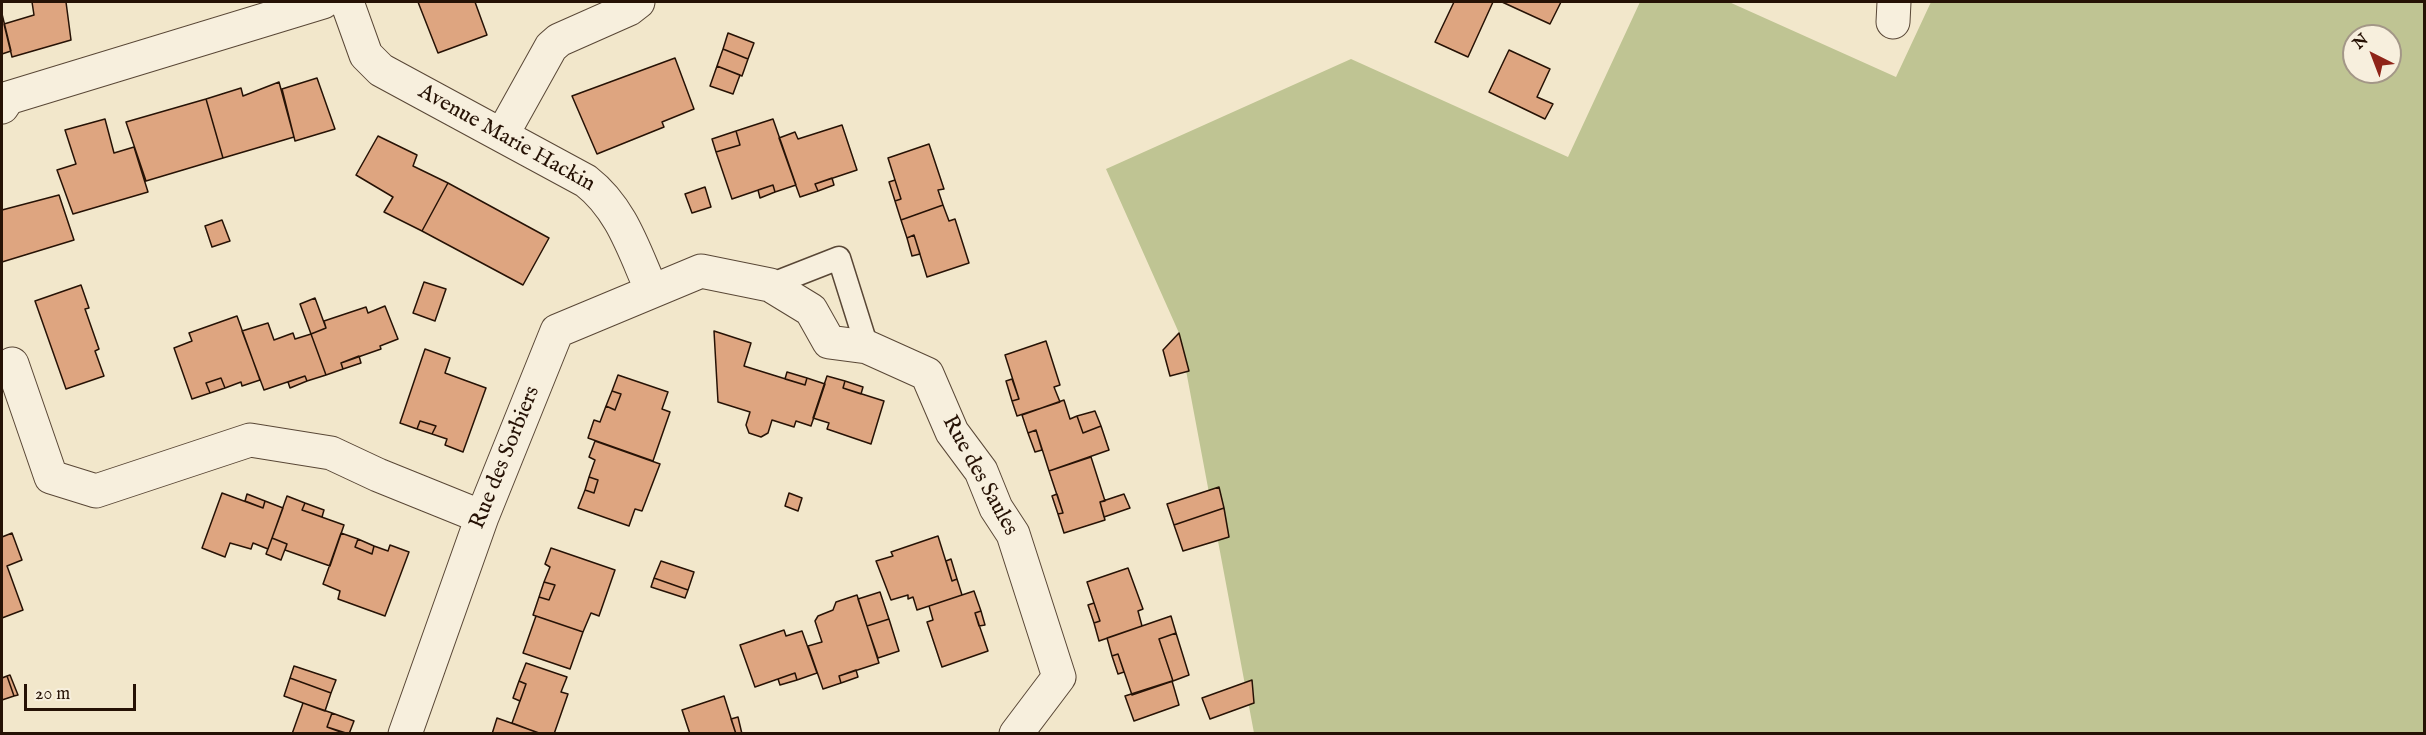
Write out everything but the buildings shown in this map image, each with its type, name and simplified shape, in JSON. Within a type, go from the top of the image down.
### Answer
[{"type":"street","points":[[2,107],[8,98],[323,2]]},
{"type":"street","name":"Avenue Marie Hackin","points":[[347,2],[366,55],[381,70],[586,181],[603,194],[619,214],[652,291]]},
{"type":"street","points":[[502,135],[551,47],[559,40],[629,9],[638,2]]},
{"type":"street","name":"Rue des Sorbiers","points":[[405,734],[483,516],[557,331],[701,271]]},
{"type":"street","name":"Rue des Saules","points":[[701,271],[770,285],[811,310],[829,342],[867,347],[927,374],[952,432],[981,471],[996,508],[1013,534],[1059,677],[1016,734]]},
{"type":"street","points":[[12,364],[51,477],[96,491],[250,440],[331,453],[378,475],[483,516]]},
{"type":"lane","points":[[770,285],[839,258],[867,347]]},
{"type":"green space","points":[[1640,2],[1729,2],[1896,77],[1931,2],[2424,2],[2424,733],[1254,733],[1179,333],[1106,169],[1351,59],[1568,157]]}]
